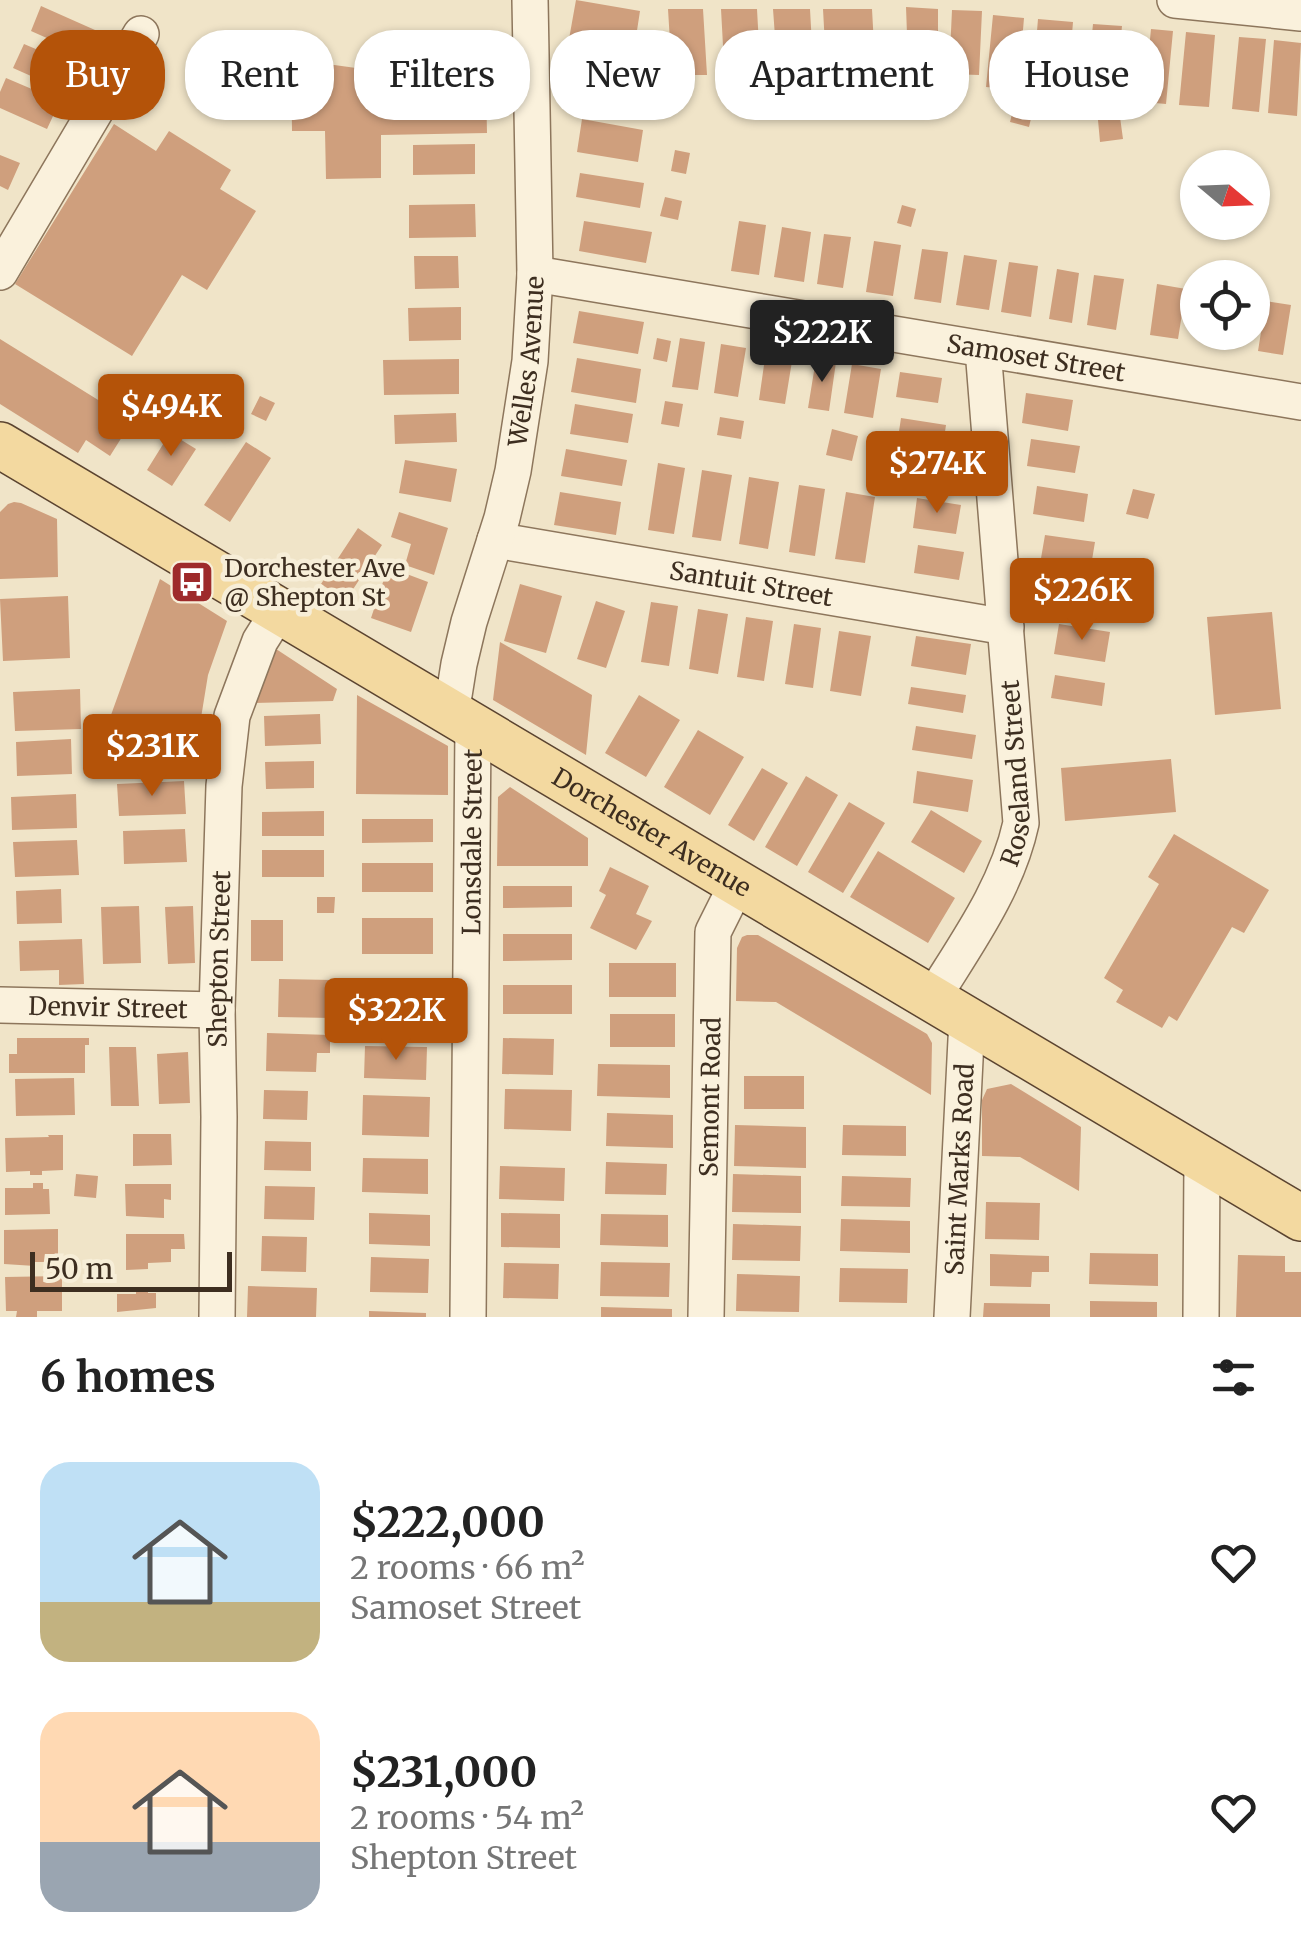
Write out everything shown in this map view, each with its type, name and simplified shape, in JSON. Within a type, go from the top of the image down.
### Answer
[{"type":"main road","name":"Dorchester Avenue","points":[[3,452],[1301,1218]]},
{"type":"street","name":"Welles Avenue","points":[[462,720],[469,622],[513,471],[530,361],[534,274],[530,0]]},
{"type":"street","points":[[1175,0],[1301,13]]},
{"type":"street","points":[[0,272],[89,120]]},
{"type":"street","name":"Samoset Street","points":[[534,274],[1301,402]]},
{"type":"street","name":"Roseland Street","points":[[949,1010],[1015,850],[1021,823],[983,349]]},
{"type":"street","name":"Santuit Street","points":[[495,540],[1006,627]]},
{"type":"street","name":"Shepton Street","points":[[217,1317],[220,1117],[216,1010],[224,786],[232,716],[260,641],[280,612]]},
{"type":"street","name":"Lonsdale Street","points":[[462,720],[468,1317]]},
{"type":"street","name":"Semont Road","points":[[706,1317],[713,932],[737,884]]},
{"type":"street","name":"Denvir Street","points":[[0,1005],[216,1010]]},
{"type":"street","name":"Saint Marks Road","points":[[949,1010],[964,1054],[952,1317]]},
{"type":"street","points":[[1200,1317],[1202,1160]]},
{"type":"building","points":[[576,0],[640,11],[637,30],[571,30]]},
{"type":"building","points":[[41,6],[95,30],[31,30]]},
{"type":"building","points":[[906,7],[938,9],[938,30],[907,30]]},
{"type":"building","points":[[668,9],[703,9],[707,75],[695,75],[695,30],[669,30]]},
{"type":"building","points":[[721,9],[757,9],[758,30],[722,30]]},
{"type":"building","points":[[773,9],[810,9],[811,30],[775,30]]},
{"type":"building","points":[[823,9],[872,9],[873,30],[824,30]]},
{"type":"building","points":[[952,10],[982,11],[979,75],[969,75],[969,30],[951,30]]},
{"type":"building","points":[[993,15],[1024,18],[1023,30],[992,30]]},
{"type":"building","points":[[1038,19],[1073,22],[1072,30],[1037,30]]},
{"type":"building","points":[[1093,24],[1122,26],[1122,30],[1092,30]]},
{"type":"building","points":[[1164,30],[1173,31],[1164,104]]},
{"type":"building","points":[[1186,32],[1215,35],[1209,107],[1179,105]]},
{"type":"building","points":[[1239,37],[1266,39],[1259,112],[1232,109]]},
{"type":"building","points":[[1274,40],[1301,43],[1297,116],[1268,113]]},
{"type":"building","points":[[24,44],[30,47],[30,76],[13,68]]},
{"type":"building","points":[[334,65],[354,68],[354,120],[487,120],[487,133],[381,135],[381,178],[326,179],[325,131],[292,131],[292,120],[334,120]]},
{"type":"building","points":[[6,78],[30,88],[30,120],[51,120],[47,129],[0,108],[0,92]]},
{"type":"building","points":[[582,120],[643,130],[638,162],[577,152]]},
{"type":"building","points":[[1010,120],[1031,120],[1029,127]]},
{"type":"building","points":[[1098,120],[1120,120],[1123,139],[1100,142]]},
{"type":"building","points":[[114,124],[156,151],[169,131],[231,170],[220,189],[256,211],[207,290],[182,275],[132,356],[15,284]]},
{"type":"building","points":[[475,144],[475,174],[413,175],[413,145]]},
{"type":"building","points":[[675,150],[690,153],[686,174],[671,171]]},
{"type":"building","points":[[0,155],[20,163],[8,190],[0,186]]},
{"type":"building","points":[[580,173],[644,183],[640,208],[576,197]]},
{"type":"building","points":[[665,197],[682,201],[678,220],[660,216]]},
{"type":"building","points":[[475,204],[476,237],[409,238],[409,205]]},
{"type":"building","points":[[902,205],[916,209],[911,227],[897,223]]},
{"type":"building","points":[[584,221],[652,232],[646,263],[579,251]]},
{"type":"building","points":[[739,221],[766,225],[759,275],[731,271]]},
{"type":"building","points":[[782,227],[811,232],[804,282],[774,277]]},
{"type":"building","points":[[824,234],[851,237],[843,288],[817,284]]},
{"type":"building","points":[[874,241],[901,245],[893,296],[866,292]]},
{"type":"building","points":[[922,249],[948,252],[941,303],[914,299]]},
{"type":"building","points":[[964,255],[997,260],[989,310],[956,305]]},
{"type":"building","points":[[414,256],[458,256],[459,288],[415,289]]},
{"type":"building","points":[[1009,262],[1038,266],[1031,317],[1001,312]]},
{"type":"building","points":[[1057,269],[1079,273],[1072,323],[1049,319]]},
{"type":"building","points":[[1094,275],[1124,279],[1116,330],[1087,325]]},
{"type":"building","points":[[1157,284],[1180,288],[1178,339],[1150,335]]},
{"type":"building","points":[[1270,302],[1291,305],[1283,355],[1258,351],[1270,350]]},
{"type":"building","points":[[461,307],[461,340],[409,341],[408,308]]},
{"type":"building","points":[[579,311],[644,322],[638,354],[573,343]]},
{"type":"building","points":[[657,338],[671,341],[667,362],[653,359]]},
{"type":"building","points":[[680,338],[705,342],[698,390],[672,387]]},
{"type":"building","points":[[0,339],[132,421],[110,456],[86,440],[78,453],[0,404]]},
{"type":"building","points":[[721,344],[746,348],[738,397],[714,393]]},
{"type":"building","points":[[766,351],[793,355],[785,404],[759,400]]},
{"type":"building","points":[[577,358],[641,369],[636,403],[571,392]]},
{"type":"building","points":[[459,359],[459,394],[384,395],[383,360]]},
{"type":"building","points":[[816,359],[836,362],[829,411],[808,408]]},
{"type":"building","points":[[852,364],[881,369],[873,418],[844,413]]},
{"type":"building","points":[[900,372],[942,378],[938,403],[896,397]]},
{"type":"building","points":[[1026,393],[1073,400],[1068,431],[1022,423]]},
{"type":"building","points":[[260,396],[275,403],[266,421],[251,414]]},
{"type":"building","points":[[665,401],[683,404],[679,427],[661,424]]},
{"type":"building","points":[[575,404],[633,414],[628,443],[570,434]]},
{"type":"building","points":[[456,413],[457,442],[395,444],[394,415]]},
{"type":"building","points":[[720,417],[744,421],[741,439],[717,435]]},
{"type":"building","points":[[901,418],[946,425],[942,452],[897,445]]},
{"type":"building","points":[[832,429],[858,436],[852,461],[826,455]]},
{"type":"building","points":[[170,433],[196,449],[172,486],[147,470]]},
{"type":"building","points":[[1031,439],[1080,446],[1075,473],[1027,466]]},
{"type":"building","points":[[872,441],[887,444],[884,463],[869,460]]},
{"type":"building","points":[[246,442],[271,458],[230,522],[204,505]]},
{"type":"building","points":[[566,449],[627,460],[622,486],[561,476]]},
{"type":"building","points":[[405,460],[457,469],[451,502],[399,493]]},
{"type":"building","points":[[911,461],[952,467],[948,493],[907,487]]},
{"type":"building","points":[[658,463],[685,468],[674,534],[648,530]]},
{"type":"building","points":[[702,470],[732,475],[721,541],[692,537]]},
{"type":"building","points":[[749,477],[779,482],[768,549],[739,544]]},
{"type":"building","points":[[799,485],[825,489],[815,556],[789,552]]},
{"type":"building","points":[[1037,486],[1088,494],[1084,522],[1033,514]]},
{"type":"building","points":[[1133,489],[1155,494],[1148,519],[1126,514]]},
{"type":"building","points":[[560,492],[621,502],[616,535],[554,525]]},
{"type":"building","points":[[846,492],[875,497],[865,563],[835,559]]},
{"type":"building","points":[[917,498],[961,505],[956,534],[913,528]]},
{"type":"building","points":[[14,502],[57,519],[58,577],[0,579],[0,512]]},
{"type":"building","points":[[399,512],[448,528],[434,575],[405,565],[411,544],[391,537]]},
{"type":"building","points":[[358,528],[382,545],[346,600],[321,584]]},
{"type":"building","points":[[1045,535],[1095,542],[1090,572],[1040,564]]},
{"type":"building","points":[[918,545],[964,552],[959,580],[914,573]]},
{"type":"building","points":[[388,567],[428,582],[411,632],[371,618]]},
{"type":"building","points":[[160,579],[227,621],[208,675],[192,773],[89,776]]},
{"type":"building","points":[[1049,582],[1093,588],[1089,614],[1045,608]]},
{"type":"building","points":[[520,584],[562,596],[546,653],[504,641]]},
{"type":"building","points":[[68,596],[70,658],[3,661],[0,599]]},
{"type":"building","points":[[596,601],[625,611],[606,668],[577,659]]},
{"type":"building","points":[[651,602],[678,606],[669,666],[641,662]]},
{"type":"building","points":[[698,609],[728,614],[718,674],[689,669]]},
{"type":"building","points":[[1272,612],[1281,709],[1215,715],[1207,617]]},
{"type":"building","points":[[746,617],[773,621],[764,681],[737,677]]},
{"type":"building","points":[[794,624],[821,628],[813,688],[785,684]]},
{"type":"building","points":[[1059,624],[1110,632],[1105,662],[1054,654]]},
{"type":"building","points":[[839,631],[871,636],[861,696],[830,691]]},
{"type":"building","points":[[916,636],[971,644],[966,675],[911,666]]},
{"type":"building","points":[[500,642],[592,695],[586,755],[493,700]]},
{"type":"building","points":[[273,647],[337,689],[333,701],[254,703]]},
{"type":"building","points":[[1055,675],[1105,683],[1102,706],[1051,698]]},
{"type":"building","points":[[911,687],[966,695],[963,713],[908,704]]},
{"type":"building","points":[[80,689],[81,729],[15,731],[13,692]]},
{"type":"building","points":[[357,695],[448,746],[448,795],[356,794]]},
{"type":"building","points":[[639,695],[680,720],[646,777],[605,753]]},
{"type":"building","points":[[320,714],[321,744],[265,746],[264,716]]},
{"type":"building","points":[[916,726],[976,735],[972,759],[912,750]]},
{"type":"building","points":[[698,730],[744,757],[710,815],[664,787]]},
{"type":"building","points":[[71,739],[72,774],[17,776],[16,742]]},
{"type":"building","points":[[1171,759],[1176,812],[1065,821],[1061,768]]},
{"type":"building","points":[[314,761],[314,788],[266,789],[265,762]]},
{"type":"building","points":[[762,768],[788,783],[754,841],[728,825]]},
{"type":"building","points":[[917,771],[973,780],[968,812],[913,803]]},
{"type":"building","points":[[806,776],[838,795],[797,866],[765,847]]},
{"type":"building","points":[[184,781],[186,814],[119,816],[117,784]]},
{"type":"building","points":[[510,787],[588,838],[588,866],[497,866],[498,797]]},
{"type":"building","points":[[76,794],[77,828],[12,830],[11,797]]},
{"type":"building","points":[[849,802],[885,823],[843,893],[808,872]]},
{"type":"building","points":[[931,810],[982,841],[964,873],[911,842]]},
{"type":"building","points":[[324,811],[324,836],[262,836],[262,812]]},
{"type":"building","points":[[362,819],[433,819],[433,842],[362,843]]},
{"type":"building","points":[[185,829],[187,862],[124,864],[123,831]]},
{"type":"building","points":[[1174,834],[1269,890],[1244,933],[1232,927],[1177,1021],[1169,1016],[1162,1028],[1116,1002],[1123,990],[1104,978],[1159,884],[1148,877]]},
{"type":"building","points":[[77,840],[79,875],[15,877],[13,842]]},
{"type":"building","points":[[262,850],[324,850],[324,877],[262,877]]},
{"type":"building","points":[[878,851],[955,898],[928,943],[850,897]]},
{"type":"building","points":[[362,863],[433,863],[433,892],[362,892]]},
{"type":"building","points":[[610,867],[649,886],[636,914],[652,921],[636,950],[590,928],[606,895],[599,891]]},
{"type":"building","points":[[503,886],[572,886],[572,907],[503,908]]},
{"type":"building","points":[[61,889],[62,923],[17,924],[16,891]]},
{"type":"building","points":[[317,897],[335,897],[334,913],[317,913]]},
{"type":"building","points":[[139,906],[141,963],[103,964],[101,907]]},
{"type":"building","points":[[193,906],[195,963],[168,964],[165,907]]},
{"type":"building","points":[[362,918],[433,918],[433,954],[362,954]]},
{"type":"building","points":[[251,920],[283,920],[283,961],[251,961]]},
{"type":"building","points":[[503,934],[572,934],[572,960],[503,961]]},
{"type":"building","points":[[747,935],[758,935],[927,1034],[932,1043],[931,1095],[776,1002],[736,1001],[737,948]]},
{"type":"building","points":[[82,939],[84,984],[59,985],[59,970],[20,971],[19,941]]},
{"type":"building","points":[[609,963],[676,963],[676,997],[609,997]]},
{"type":"building","points":[[279,979],[333,980],[332,1018],[278,1017]]},
{"type":"building","points":[[503,985],[572,985],[572,1014],[503,1014]]},
{"type":"building","points":[[362,986],[432,987],[431,1025],[361,1023]]},
{"type":"building","points":[[610,1014],[675,1014],[675,1047],[610,1047]]},
{"type":"building","points":[[267,1033],[330,1035],[330,1053],[317,1053],[316,1072],[266,1071]]},
{"type":"building","points":[[17,1038],[89,1038],[89,1045],[85,1045],[85,1073],[9,1073],[9,1054],[17,1054]]},
{"type":"building","points":[[503,1038],[554,1039],[553,1075],[502,1074]]},
{"type":"building","points":[[365,1046],[427,1047],[426,1080],[364,1078]]},
{"type":"building","points":[[109,1047],[136,1047],[139,1106],[111,1106]]},
{"type":"building","points":[[188,1052],[190,1103],[159,1104],[157,1054]]},
{"type":"building","points":[[598,1064],[670,1065],[670,1098],[597,1096]]},
{"type":"building","points":[[744,1076],[804,1076],[804,1109],[744,1109]]},
{"type":"building","points":[[74,1078],[75,1115],[16,1116],[15,1079]]},
{"type":"building","points":[[1011,1084],[1081,1127],[1079,1191],[1020,1157],[982,1156],[982,1100],[987,1089]]},
{"type":"building","points":[[505,1089],[572,1090],[571,1131],[504,1129]]},
{"type":"building","points":[[264,1090],[308,1091],[307,1120],[263,1119]]},
{"type":"building","points":[[363,1095],[430,1097],[429,1137],[362,1135]]},
{"type":"building","points":[[607,1113],[673,1115],[673,1148],[606,1146]]},
{"type":"building","points":[[735,1125],[806,1127],[806,1168],[734,1166]]},
{"type":"building","points":[[843,1125],[906,1126],[906,1156],[842,1155]]},
{"type":"building","points":[[133,1134],[171,1134],[172,1165],[133,1166]]},
{"type":"building","points":[[63,1135],[63,1170],[42,1171],[42,1175],[6,1172],[5,1138]]},
{"type":"building","points":[[265,1141],[311,1142],[311,1171],[264,1170]]},
{"type":"building","points":[[363,1158],[428,1159],[428,1194],[362,1192]]},
{"type":"building","points":[[606,1162],[667,1164],[666,1195],[605,1194]]},
{"type":"building","points":[[500,1166],[565,1168],[564,1201],[499,1199]]},
{"type":"building","points":[[76,1174],[98,1176],[96,1198],[74,1196]]},
{"type":"building","points":[[733,1174],[801,1176],[801,1213],[732,1212]]},
{"type":"building","points":[[842,1176],[911,1178],[910,1207],[841,1206]]},
{"type":"building","points":[[33,1183],[43,1183],[43,1189],[49,1189],[50,1214],[5,1215],[5,1188],[33,1188]]},
{"type":"building","points":[[125,1184],[171,1184],[171,1200],[164,1199],[164,1218],[126,1216]]},
{"type":"building","points":[[265,1186],[315,1187],[314,1220],[264,1219]]},
{"type":"building","points":[[986,1202],[1040,1203],[1039,1240],[985,1239]]},
{"type":"building","points":[[369,1213],[430,1215],[430,1246],[369,1244]]},
{"type":"building","points":[[501,1213],[560,1214],[560,1248],[501,1247]]},
{"type":"building","points":[[601,1214],[668,1215],[668,1247],[600,1245]]},
{"type":"building","points":[[841,1219],[910,1221],[910,1253],[840,1251]]},
{"type":"building","points":[[733,1224],[801,1226],[800,1261],[732,1260]]},
{"type":"building","points":[[58,1229],[58,1262],[35,1262],[35,1266],[4,1264],[4,1230]]},
{"type":"building","points":[[126,1234],[184,1234],[185,1249],[171,1249],[171,1262],[148,1263],[148,1269],[126,1270]]},
{"type":"building","points":[[262,1236],[307,1237],[306,1272],[261,1271]]},
{"type":"building","points":[[1090,1253],[1158,1254],[1158,1286],[1089,1284]]},
{"type":"building","points":[[990,1254],[1049,1256],[1049,1272],[1032,1272],[1031,1287],[990,1286]]},
{"type":"building","points":[[1238,1255],[1285,1256],[1285,1272],[1301,1272],[1301,1317],[1236,1317]]},
{"type":"building","points":[[371,1257],[429,1259],[428,1293],[370,1292]]},
{"type":"building","points":[[601,1262],[670,1263],[669,1297],[600,1296]]},
{"type":"building","points":[[504,1263],[559,1264],[558,1299],[503,1298]]},
{"type":"building","points":[[840,1268],[908,1269],[907,1303],[839,1302]]},
{"type":"building","points":[[737,1274],[800,1276],[799,1312],[736,1311]]},
{"type":"building","points":[[62,1276],[62,1311],[37,1311],[37,1317],[16,1317],[17,1311],[6,1311],[5,1277]]},
{"type":"building","points":[[248,1286],[317,1288],[316,1317],[247,1317]]},
{"type":"building","points":[[136,1290],[156,1293],[156,1308],[117,1312],[117,1294],[136,1294]]},
{"type":"building","points":[[1090,1301],[1157,1302],[1157,1317],[1090,1317]]},
{"type":"building","points":[[984,1303],[1050,1304],[1050,1317],[983,1317]]},
{"type":"building","points":[[601,1307],[672,1309],[672,1317],[601,1317]]},
{"type":"building","points":[[369,1311],[426,1313],[426,1317],[369,1317]]},
{"type":"place","name":"Dorchester Ave @ Shepton St","points":[[192,582]]}]
